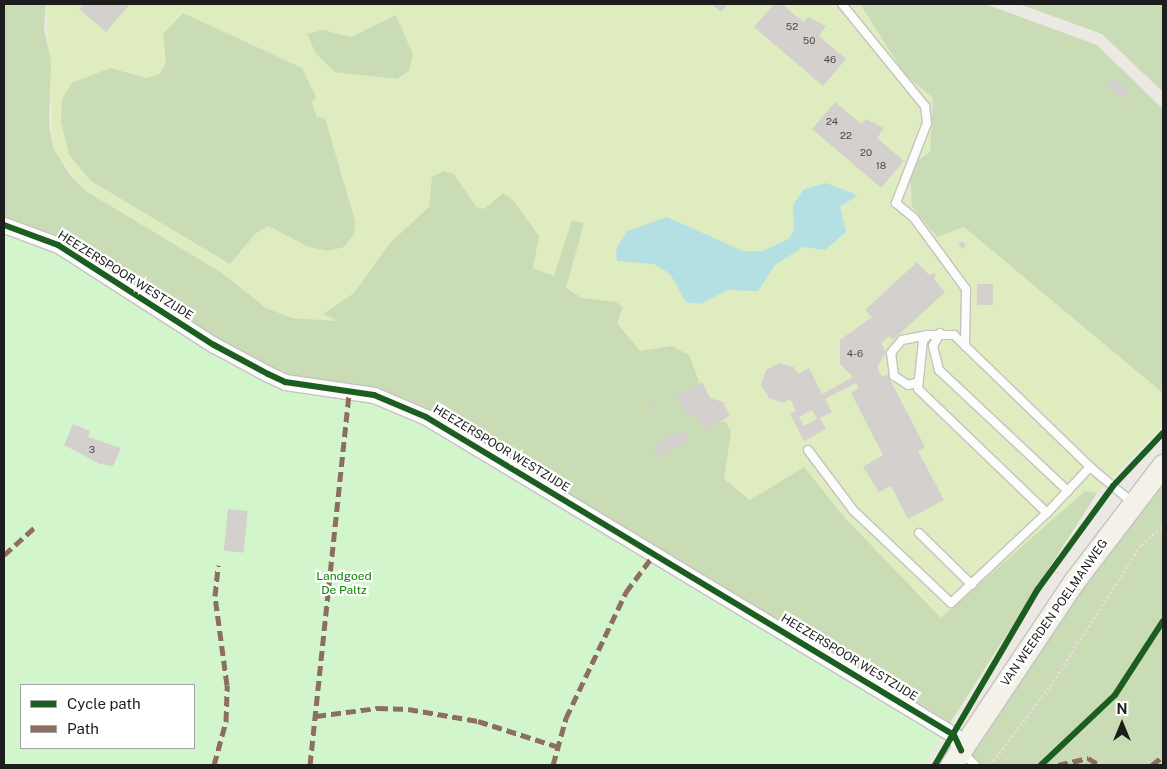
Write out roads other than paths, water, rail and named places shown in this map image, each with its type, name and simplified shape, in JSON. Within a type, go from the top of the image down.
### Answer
[{"type":"main road","name":"VAN WEERDEN POELMANWEG","points":[[956,758],[1075,580],[1163,465]]},
{"type":"street","name":"HEEZERSPOOR WESTZIJDE","points":[[4,225],[58,244],[214,346],[285,382],[374,395],[426,417],[954,735],[956,758]]},
{"type":"lane","points":[[842,4],[925,106],[927,123],[896,203],[914,218],[966,290],[965,346]]},
{"type":"lane","points":[[940,334],[933,346],[939,370],[1068,491]]},
{"type":"lane","points":[[916,383],[921,347],[928,335]]},
{"type":"lane","points":[[916,383],[908,385],[894,376],[891,353],[902,340],[928,335],[954,335],[1090,468],[1134,503]]},
{"type":"lane","points":[[916,383],[1047,514]]},
{"type":"lane","points":[[808,450],[853,510],[951,603],[1047,514],[1090,468]]},
{"type":"lane","points":[[918,533],[972,585]]},
{"type":"lane","points":[[956,758],[975,765]]},
{"type":"water","points":[[826,183],[858,195],[840,207],[846,232],[825,250],[803,247],[775,265],[758,291],[727,290],[701,304],[686,302],[670,274],[654,264],[617,261],[616,249],[627,231],[667,217],[743,251],[762,251],[789,239],[794,229],[793,205],[804,189]]},
{"type":"park label","name":"Landgoed De Paltz","points":[[344,584]]}]
